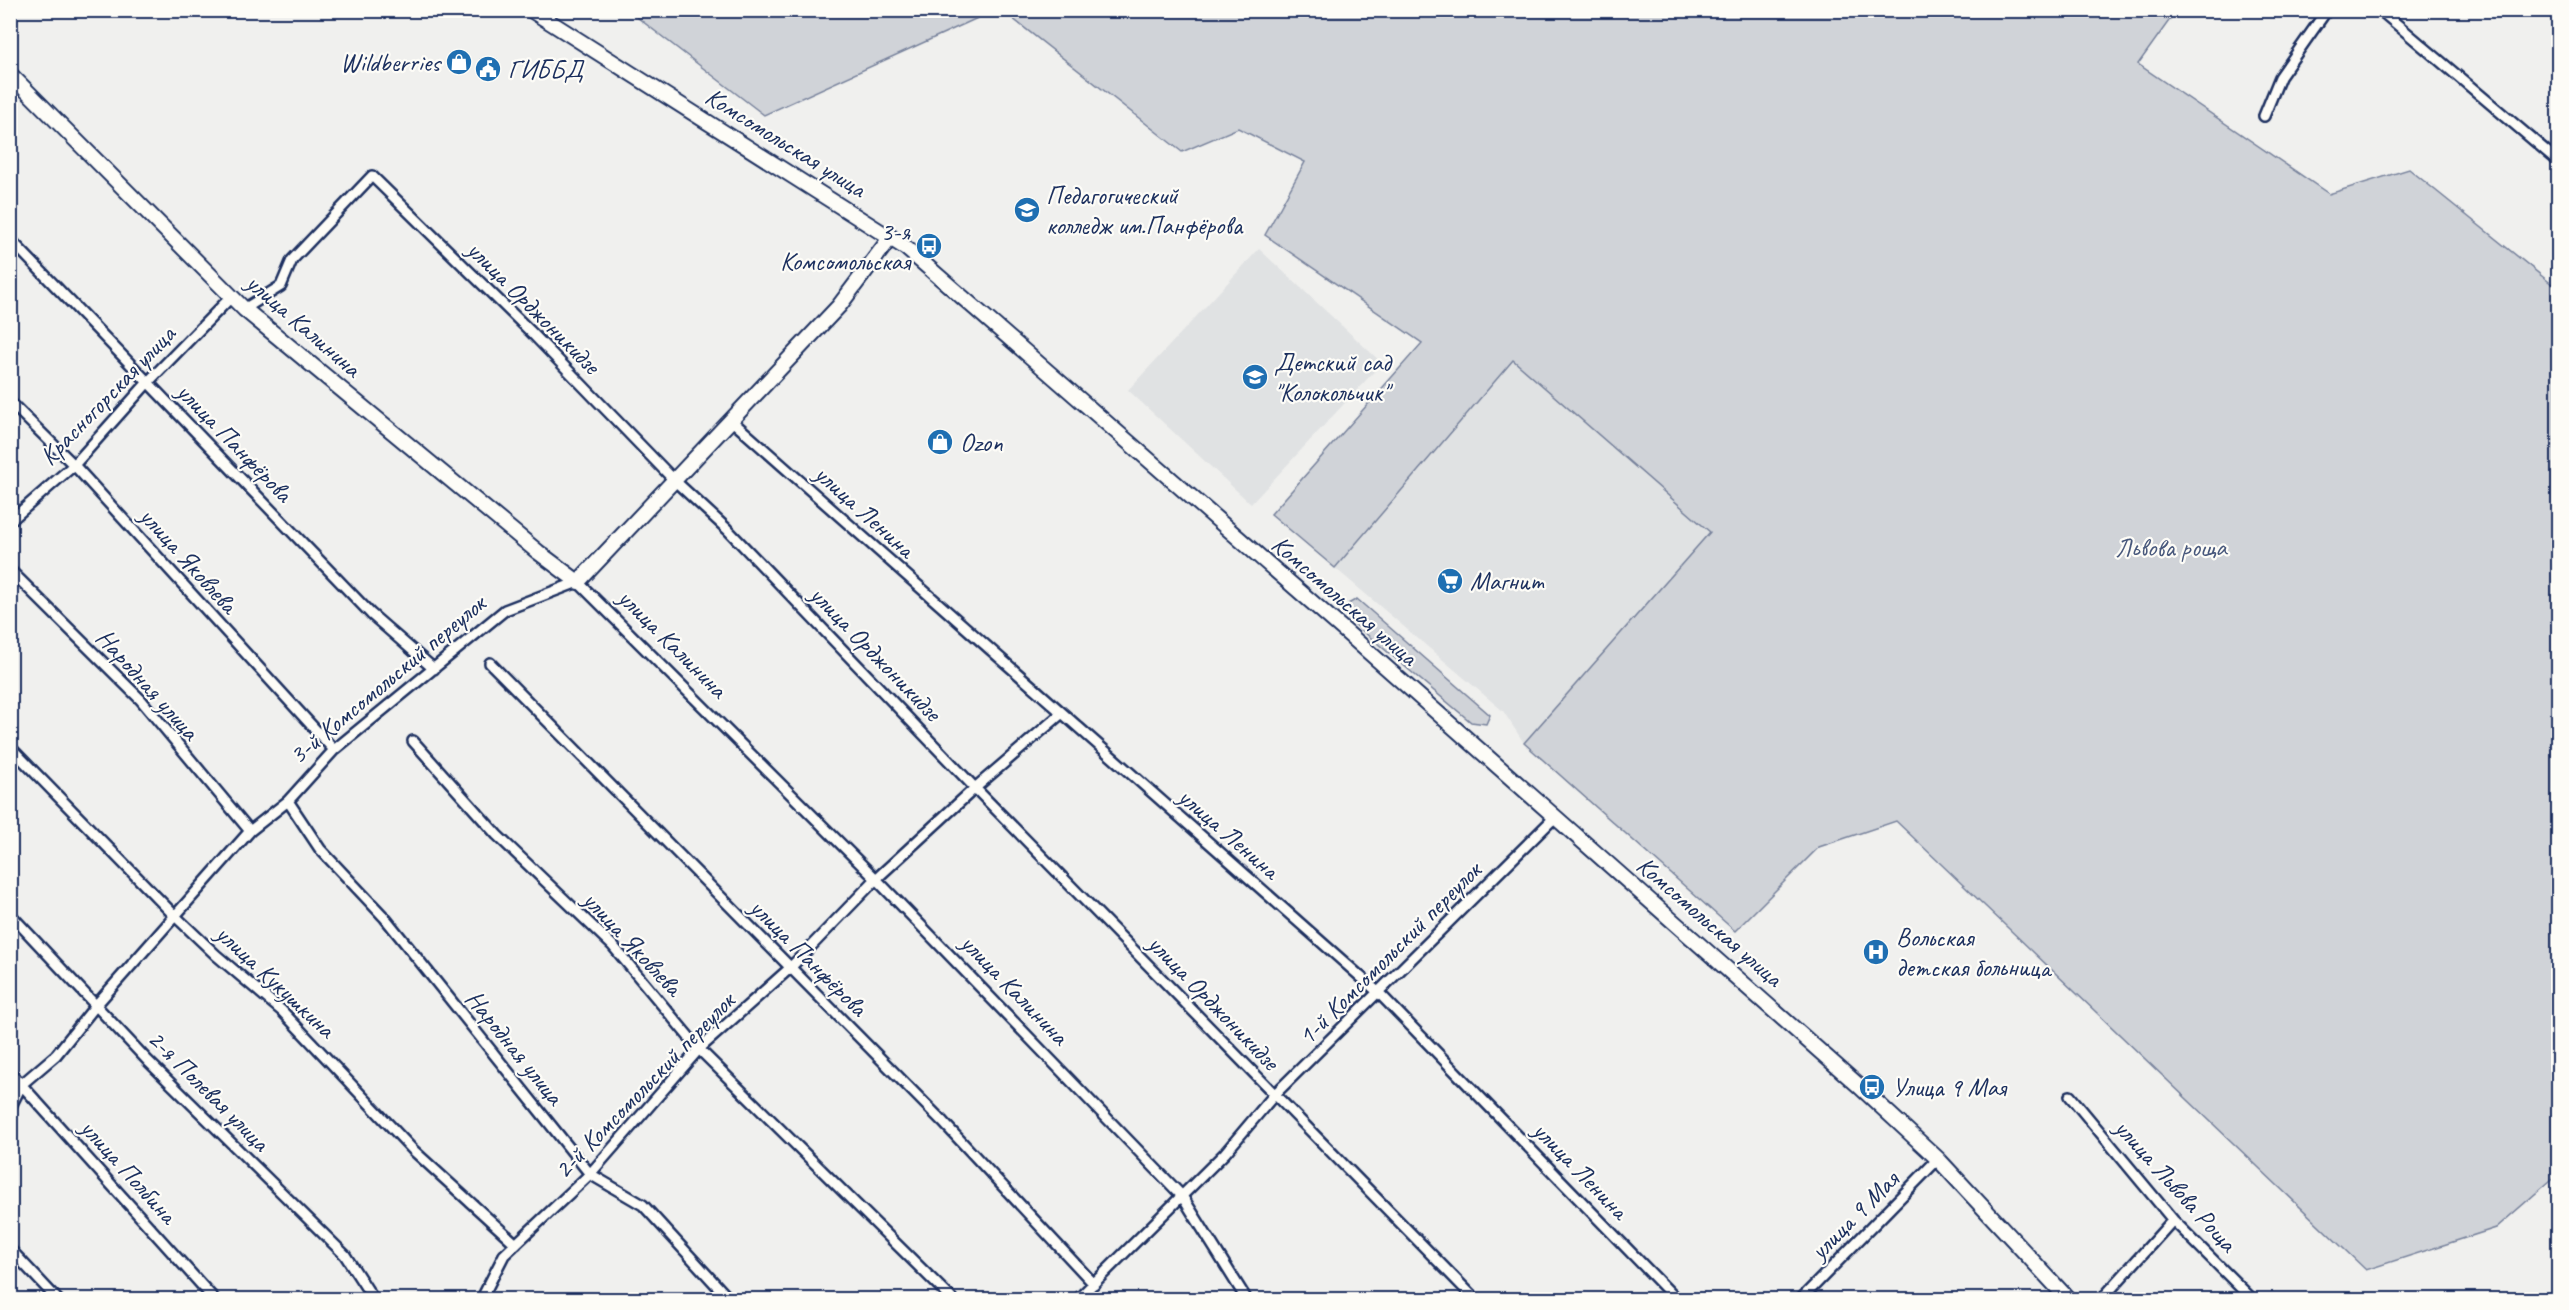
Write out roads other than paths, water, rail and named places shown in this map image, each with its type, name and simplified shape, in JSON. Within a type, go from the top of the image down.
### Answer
[{"type":"main road","name":"Комсомольская улица","points":[[531,10],[891,237],[1734,973],[1938,1159],[2069,1299]]},
{"type":"main road","name":"улица Калинина","points":[[10,74],[244,309],[538,552],[578,582]]},
{"type":"main road","name":"3-й Комсомольский переулок","points":[[578,582],[839,306],[891,237]]},
{"type":"street","points":[[2264,116],[2280,77],[2327,10]]},
{"type":"street","points":[[2380,10],[2559,161]]},
{"type":"street","name":"улица Орджоникидзе","points":[[244,309],[281,286],[292,261],[372,176],[530,331],[674,480],[735,537],[975,788],[1476,1299]]},
{"type":"street","name":"улица Панфёрова","points":[[10,239],[371,614],[434,669]]},
{"type":"street","name":"Красногорская улица","points":[[10,520],[74,465],[149,381],[232,296]]},
{"type":"street","name":"улица Яковлева","points":[[10,402],[74,465],[334,750]]},
{"type":"street","name":"улица Ленина","points":[[732,421],[1380,993],[1677,1299]]},
{"type":"street","name":"Народная улица","points":[[10,570],[141,700],[250,831]]},
{"type":"street","name":"3-й Комсомольский переулок","points":[[10,1108],[22,1084],[56,1055],[174,915],[250,831],[288,801],[334,750],[505,609],[578,582]]},
{"type":"street","name":"улица Калинина","points":[[578,582],[876,879],[1182,1196],[1247,1299]]},
{"type":"street","name":"улица Панфёрова","points":[[490,663],[943,1122],[1094,1284]]},
{"type":"street","name":"2-й Комсомольский переулок","points":[[481,1299],[504,1255],[590,1174],[699,1049],[790,968],[876,879],[975,788],[1062,713]]},
{"type":"street","name":"улица Яковлева","points":[[412,741],[497,835],[613,946],[699,1049],[952,1299]]},
{"type":"street","name":"улица Кукушкина","points":[[10,747],[174,915],[216,955],[282,1011],[413,1150],[516,1244]]},
{"type":"street","name":"Народная улица","points":[[288,801],[320,849],[386,918],[590,1174],[643,1205],[730,1299]]},
{"type":"street","name":"1-й Комсомольский переулок","points":[[1077,1299],[1225,1153],[1275,1094],[1380,993],[1555,817]]},
{"type":"street","name":"2-я Полевая улица","points":[[10,914],[148,1060],[345,1255],[374,1299]]},
{"type":"street","name":"улица Полбина","points":[[10,1072],[215,1299]]},
{"type":"street","name":"улица Львова Роща","points":[[2070,1096],[2173,1220],[2253,1299]]},
{"type":"street","name":"улица 9 Мая","points":[[1800,1299],[1938,1159]]},
{"type":"street","points":[[2101,1299],[2173,1220]]},
{"type":"street","points":[[10,1249],[58,1299]]},
{"type":"place","name":"Wildberries","points":[[459,62]]},
{"type":"place","name":"ГИББД","points":[[488,69]]},
{"type":"place","name":"Педагогический колледж им.Панфёрова","points":[[1027,210]]},
{"type":"place","name":"3-я Комсомольская","points":[[929,246]]},
{"type":"place","name":"Детский сад \"Колокольчик\"","points":[[1255,377]]},
{"type":"place","name":"Ozon","points":[[940,442]]},
{"type":"place","name":"Магнит","points":[[1450,581]]},
{"type":"place","name":"Вольская детская больница","points":[[1876,952]]},
{"type":"place","name":"Улица 9 Мая","points":[[1872,1087]]},
{"type":"park label","name":"Львова роща","points":[[2171,547]]}]
